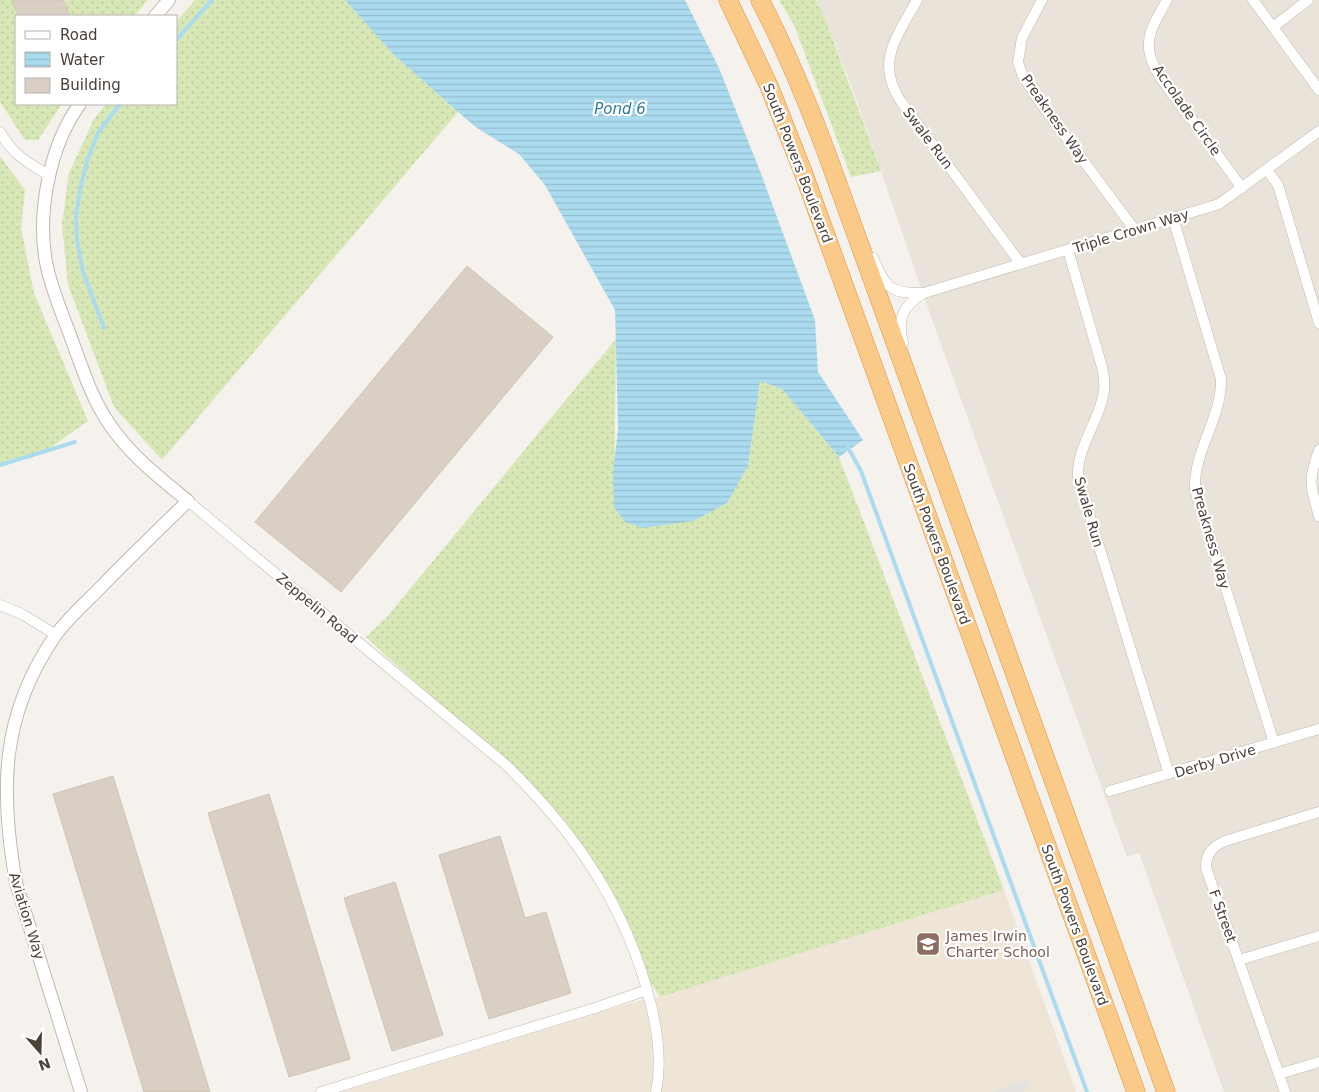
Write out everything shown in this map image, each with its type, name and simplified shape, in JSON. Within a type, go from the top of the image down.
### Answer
[{"type":"highway","name":"South Powers Boulevard","points":[[728,0],[770,86],[803,172],[1136,1092]]},
{"type":"highway","name":"South Powers Boulevard","points":[[760,0],[798,78],[833,170],[1166,1092]]},
{"type":"street","points":[[156,15],[170,0]]},
{"type":"street","name":"Swale Run","points":[[917,0],[895,42],[890,56],[888,69],[890,81],[902,103],[1022,264]]},
{"type":"street","name":"Preakness Way","points":[[1042,0],[1022,38],[1018,62],[1022,74],[1037,98],[1134,229]]},
{"type":"street","name":"Accolade Circle","points":[[1167,0],[1152,27],[1149,38],[1151,60],[1166,84],[1242,188]]},
{"type":"street","points":[[1253,0],[1319,90]]},
{"type":"street","points":[[1273,26],[1308,0]]},
{"type":"street","name":"Zeppelin Road","points":[[79,105],[66,127],[57,149],[50,176],[45,201],[44,245],[47,267],[55,294],[91,391],[110,426],[133,454],[188,502],[505,764],[537,794],[566,830],[597,874],[627,933],[647,990],[656,1029],[659,1050],[656,1092]]},
{"type":"street","name":"Triple Crown Way","points":[[833,170],[882,279],[889,287],[898,291],[909,294],[924,293],[1218,204],[1319,131]]},
{"type":"street","points":[[0,132],[7,144],[18,156],[50,176]]},
{"type":"street","points":[[1267,170],[1278,185],[1319,323]]},
{"type":"street","name":"Preakness Way","points":[[1173,218],[1221,379],[1220,402],[1196,464],[1195,490],[1274,743]]},
{"type":"street","name":"Swale Run","points":[[1068,250],[1105,382],[1100,405],[1077,466],[1078,478],[1169,774]]},
{"type":"street","name":"Triple Crown Way","points":[[924,293],[912,300],[904,310],[900,332],[929,438]]},
{"type":"street","points":[[1319,450],[1311,471],[1310,482],[1319,516]]},
{"type":"street","name":"Aviation Way","points":[[81,1092],[16,882],[8,850],[2,763],[27,683],[56,635],[70,618],[135,552],[188,502]]},
{"type":"street","points":[[0,605],[22,614],[56,635]]},
{"type":"street","name":"Derby Drive","points":[[1110,791],[1319,729]]},
{"type":"street","name":"F Street","points":[[1286,1092],[1206,868],[1206,859],[1208,852],[1215,845],[1319,812]]},
{"type":"street","points":[[1239,960],[1319,936]]},
{"type":"street","points":[[321,1092],[595,1008],[647,990]]},
{"type":"street","points":[[1279,1074],[1319,1062]]},
{"type":"shaded area","points":[[816,0],[1319,0],[1319,1092],[1224,1092],[1139,853],[1127,857],[929,311],[853,90]]},
{"type":"shaded area","name":"James Irwin Charter School","points":[[1004,890],[1076,1092],[342,1092],[638,1001],[660,997]]},
{"type":"shaded area","points":[[1026,1080],[1029,1089],[1022,1092],[992,1092]]},
{"type":"green space","points":[[0,0],[148,0],[135,15],[15,15],[15,105],[61,105],[38,140],[25,140],[0,102]]},
{"type":"green space","points":[[195,0],[345,0],[392,53],[458,112],[162,460],[114,407],[68,285],[62,224],[69,173],[94,119],[105,105],[178,105],[178,20]]},
{"type":"green space","points":[[779,0],[816,0],[826,21],[881,171],[851,177],[794,25]]},
{"type":"green space","points":[[0,156],[25,190],[21,228],[34,293],[88,421],[47,450],[0,464]]},
{"type":"green space","points":[[616,339],[614,507],[748,466],[760,381],[782,389],[839,457],[1004,890],[660,997],[638,963],[613,904],[537,795],[366,637],[387,617]]},
{"type":"water","name":"Pond 6","points":[[345,0],[685,0],[719,68],[760,171],[815,320],[818,372],[863,440],[839,457],[782,389],[760,381],[748,466],[727,503],[693,521],[643,528],[625,522],[614,507],[613,473],[618,429],[615,310],[545,185],[519,154],[477,128],[458,112],[392,53]]},
{"type":"building","points":[[12,0],[63,0],[70,15],[18,15]]},
{"type":"building","points":[[467,266],[553,337],[341,592],[255,522]]},
{"type":"building","points":[[113,776],[210,1092],[144,1092],[53,794]]},
{"type":"building","points":[[269,794],[350,1059],[289,1077],[208,813]]},
{"type":"building","points":[[500,836],[525,918],[546,912],[571,993],[489,1019],[439,855]]},
{"type":"building","points":[[395,882],[443,1035],[392,1051],[344,898]]},
{"type":"waterway","points":[[178,38],[212,0]]},
{"type":"waterway","points":[[104,328],[83,272],[77,240],[76,217],[87,161],[98,133],[119,105]]},
{"type":"waterway","points":[[0,465],[75,442]]},
{"type":"waterway","points":[[847,446],[861,471],[1087,1092]]},
{"type":"place","name":"James Irwin Charter School","points":[[928,944]]}]
